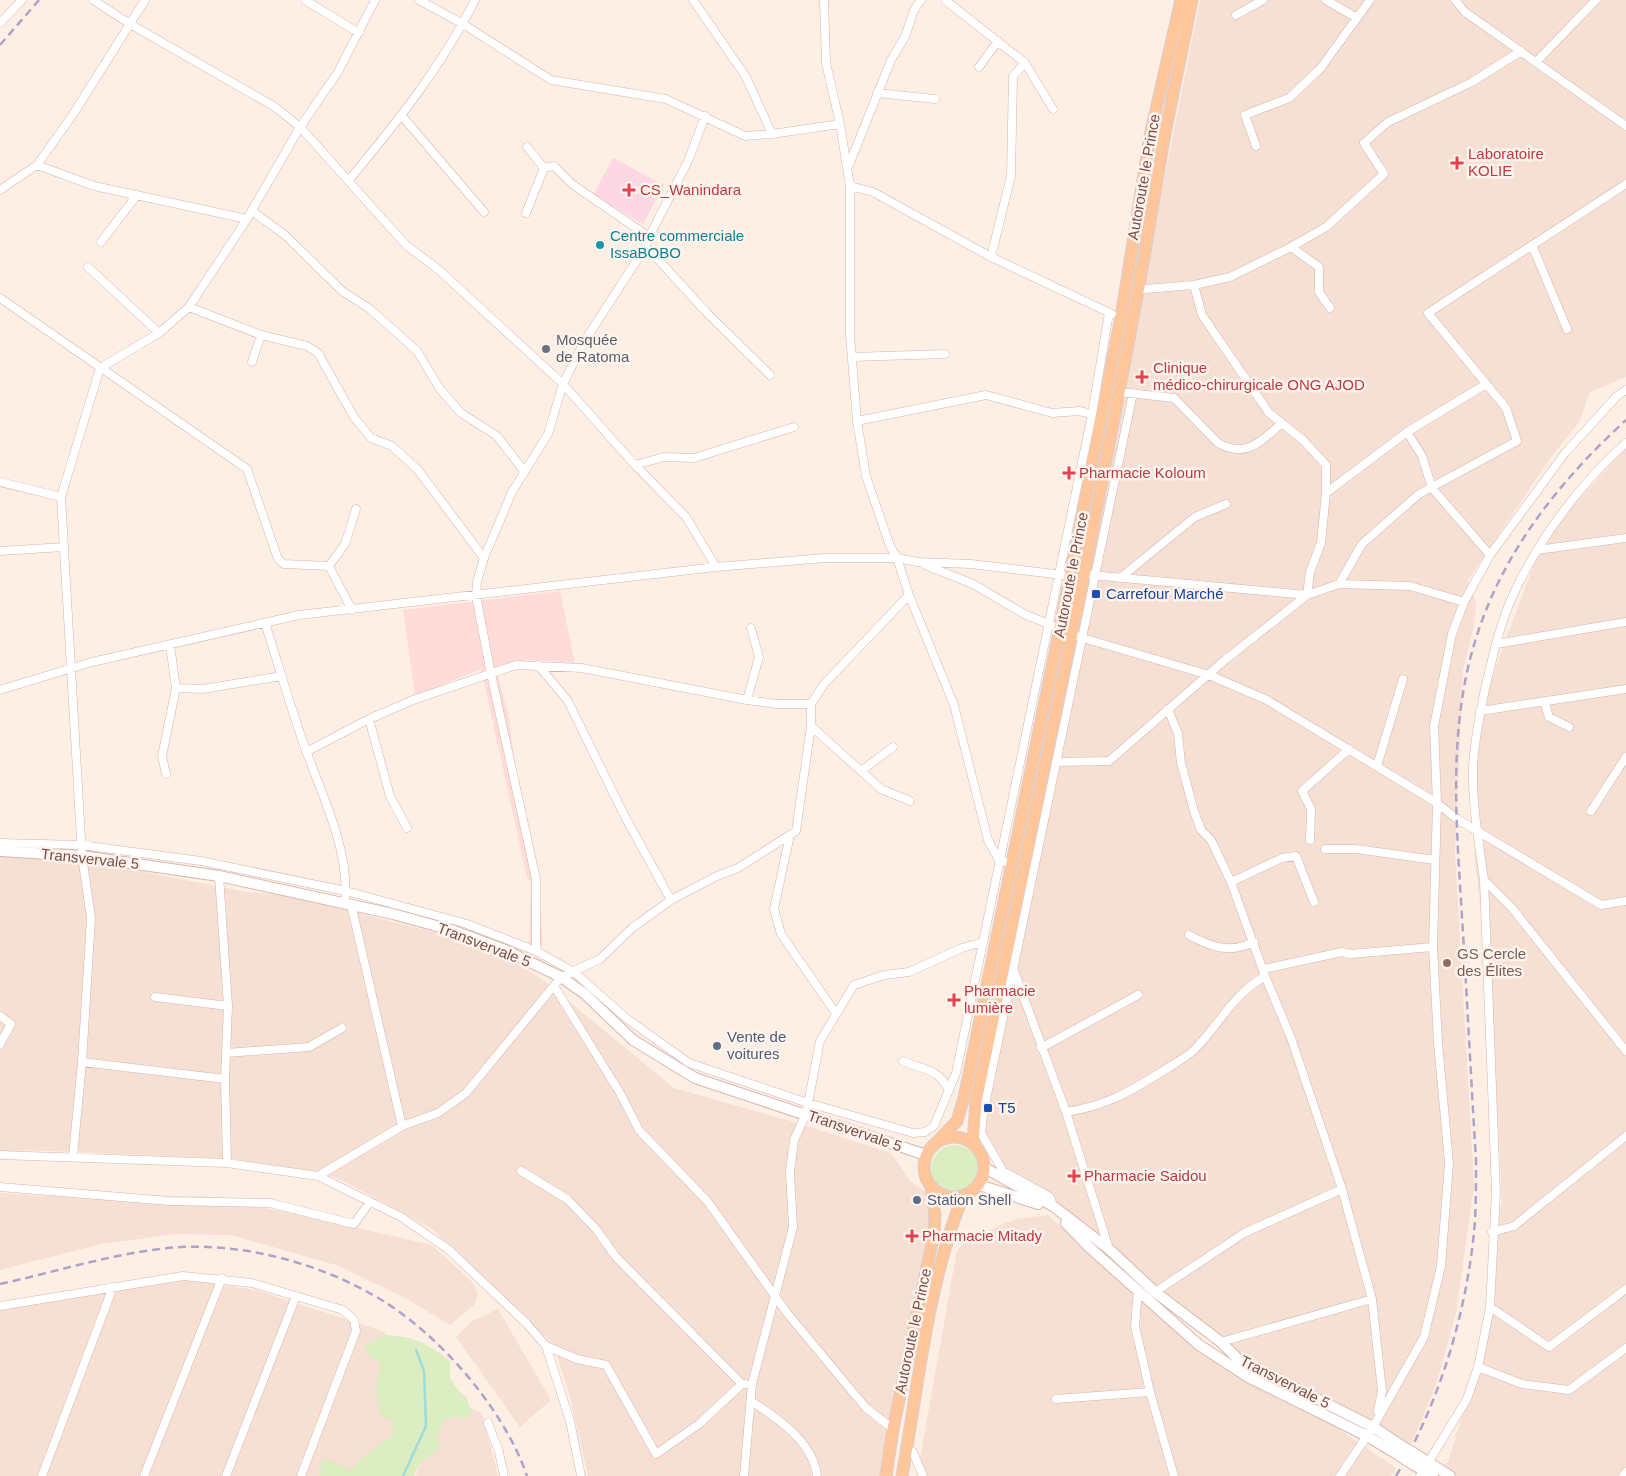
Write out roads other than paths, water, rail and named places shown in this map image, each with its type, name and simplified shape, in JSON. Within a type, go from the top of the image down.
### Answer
[{"type":"main road","name":"Autoroute le Prince","points":[[938,1142],[957,1121],[962,1106],[1011,864],[1055,627],[1071,576],[1121,317],[1150,136],[1181,0]]},
{"type":"main road","name":"Autoroute le Prince","points":[[974,1144],[976,1101],[986,1080],[1089,575],[1164,138],[1192,0]]},
{"type":"main road","name":"Transvervale 5","points":[[0,851],[82,856],[219,876],[348,904],[451,930],[505,950],[561,977],[585,994],[633,1040],[695,1078],[807,1108],[926,1155]]},
{"type":"main road","points":[[956,1137],[974,1144],[984,1159],[985,1168],[979,1185],[963,1196],[946,1197],[931,1187],[924,1172],[926,1155],[938,1142],[956,1137]]},
{"type":"main road","name":"Transvervale 5","points":[[985,1168],[1053,1206],[1109,1249],[1155,1292],[1221,1342],[1238,1359],[1374,1427],[1427,1471],[1450,1476]]},
{"type":"main road","name":"Transvervale 5","points":[[979,1185],[1034,1202],[1059,1218],[1199,1345],[1250,1378],[1367,1436],[1400,1450]]},
{"type":"main road","name":"Autoroute le Prince","points":[[886,1476],[893,1429],[934,1233],[935,1215],[931,1187]]},
{"type":"main road","name":"Autoroute le Prince","points":[[902,1476],[920,1360],[944,1250],[963,1196]]},
{"type":"street","points":[[0,23],[22,0]]},
{"type":"street","points":[[93,0],[130,24],[275,107],[300,127],[406,244],[439,270],[563,384],[635,465],[686,517],[716,567]]},
{"type":"street","points":[[0,190],[37,165],[145,0]]},
{"type":"street","points":[[305,0],[359,33]]},
{"type":"street","points":[[73,1156],[82,1062],[91,918],[81,844],[69,669],[61,497],[100,368],[159,333],[189,307],[252,211],[300,127],[338,72],[375,0]]},
{"type":"street","points":[[420,0],[463,24],[551,80],[666,99],[744,136],[840,124]]},
{"type":"street","points":[[348,181],[402,116],[463,24],[475,0]]},
{"type":"street","points":[[693,0],[746,77],[772,134]]},
{"type":"street","points":[[824,0],[826,63],[840,124],[850,186],[850,335],[857,421],[866,476],[890,546],[897,558],[909,595],[954,705],[988,840],[999,860],[1011,864]]},
{"type":"street","points":[[848,166],[891,60],[905,37],[914,10],[921,0]]},
{"type":"street","points":[[944,0],[1025,63],[1053,109]]},
{"type":"street","points":[[1236,15],[1263,0]]},
{"type":"street","points":[[1326,0],[1357,18]]},
{"type":"street","points":[[1256,146],[1245,116],[1289,98],[1320,69],[1370,0]]},
{"type":"street","points":[[1455,0],[1465,12],[1626,126]]},
{"type":"street","points":[[1536,62],[1596,0]]},
{"type":"street","points":[[980,67],[998,42]]},
{"type":"street","points":[[1138,292],[1145,289],[1194,285],[1230,277],[1291,248],[1326,227],[1384,174],[1364,143],[1388,122],[1472,82],[1521,51]]},
{"type":"street","points":[[991,256],[1011,176],[1012,76],[1025,63]]},
{"type":"street","points":[[878,93],[935,99]]},
{"type":"street","points":[[402,116],[484,212]]},
{"type":"street","points":[[536,950],[536,879],[491,674],[476,596],[477,582],[484,558],[512,492],[548,434],[563,384],[584,342],[646,246],[648,237],[688,159],[705,116]]},
{"type":"street","points":[[527,147],[544,168]]},
{"type":"street","points":[[37,165],[94,186],[247,219]]},
{"type":"street","points":[[544,168],[554,166],[572,184],[648,237]]},
{"type":"street","points":[[526,214],[544,168]]},
{"type":"street","points":[[1339,584],[1362,544],[1419,494],[1517,441],[1506,408],[1428,313],[1626,184]]},
{"type":"street","points":[[850,186],[873,192],[991,256],[1121,317]]},
{"type":"street","points":[[101,242],[137,195]]},
{"type":"street","points":[[252,211],[285,235],[342,291],[370,309],[417,351],[440,389],[461,413],[497,436],[524,472]]},
{"type":"street","points":[[1532,245],[1566,329]]},
{"type":"street","points":[[646,246],[706,312],[770,375]]},
{"type":"street","points":[[1291,248],[1319,267],[1319,292],[1330,308]]},
{"type":"street","points":[[88,267],[159,333]]},
{"type":"street","points":[[1194,285],[1202,315],[1269,413],[1326,464],[1326,493],[1320,543],[1310,572],[1307,595]]},
{"type":"street","points":[[0,298],[247,469],[278,559],[284,564],[329,566]]},
{"type":"street","points":[[189,307],[261,335],[307,346],[318,353],[354,417],[371,438],[392,446],[418,470],[484,558]]},
{"type":"street","points":[[0,842],[81,844],[201,861],[346,891],[467,924],[536,950],[574,972],[626,1018],[689,1063],[807,1108],[913,1134],[925,1132],[934,1126],[956,1072],[999,860],[1055,627],[1058,574],[1092,414],[1109,313]]},
{"type":"street","points":[[252,362],[261,335]]},
{"type":"street","points":[[852,357],[945,354]]},
{"type":"street","points":[[1326,493],[1407,432],[1486,384]]},
{"type":"street","points":[[1340,1476],[1374,1427],[1424,1337],[1441,1266],[1449,1163],[1438,1043],[1433,946],[1437,803],[1434,726],[1452,634],[1464,602],[1490,555],[1565,453],[1617,396],[1626,390]]},
{"type":"street","points":[[1119,392],[1174,398],[1218,443],[1226,447],[1244,450],[1255,447],[1282,423]]},
{"type":"street","points":[[1133,393],[1089,575],[1307,595]]},
{"type":"street","points":[[857,421],[986,394],[1052,413],[1079,411],[1092,414]]},
{"type":"street","points":[[635,465],[664,457],[694,458],[794,427]]},
{"type":"street","points":[[1407,432],[1422,456],[1432,488],[1443,503],[1490,555]]},
{"type":"street","points":[[1427,1471],[1467,1399],[1478,1368],[1490,1306],[1492,1232],[1496,1192],[1484,880],[1476,830],[1473,767],[1480,711],[1496,644],[1514,592],[1537,550],[1579,491],[1626,443]]},
{"type":"street","points":[[0,482],[61,497]]},
{"type":"street","points":[[1120,578],[1195,517],[1226,504]]},
{"type":"street","points":[[329,566],[345,544],[356,509]]},
{"type":"street","points":[[1537,550],[1626,538]]},
{"type":"street","points":[[0,551],[64,547]]},
{"type":"street","points":[[0,690],[69,669],[299,615],[716,567],[825,558],[897,558],[918,562],[971,564],[1071,576]]},
{"type":"street","points":[[918,562],[973,584],[1055,627]]},
{"type":"street","points":[[329,566],[352,610]]},
{"type":"street","points":[[1056,762],[1109,761],[1168,709],[1307,595],[1339,584],[1410,586],[1464,602]]},
{"type":"street","points":[[318,1176],[402,1126],[438,1113],[466,1093],[561,977],[600,959],[632,928],[671,900],[717,876],[738,868],[796,831],[812,726],[810,704],[824,684],[909,595]]},
{"type":"street","points":[[1496,644],[1626,622]]},
{"type":"street","points":[[265,623],[306,752],[326,802],[342,858],[348,904],[402,1126]]},
{"type":"street","points":[[747,700],[759,657],[751,628]]},
{"type":"street","points":[[1053,1206],[1050,1197],[1003,1171],[981,1133],[986,1080],[1014,969],[1056,762],[1076,636],[1209,675],[1267,700],[1437,803],[1457,819],[1601,905],[1626,901]]},
{"type":"street","points":[[166,774],[162,756],[176,688],[170,645]]},
{"type":"street","points":[[306,752],[369,719],[413,700],[516,665],[582,668],[747,700],[778,704],[810,704]]},
{"type":"street","points":[[538,665],[568,701],[624,815],[671,900]]},
{"type":"street","points":[[176,688],[204,689],[282,676]]},
{"type":"street","points":[[1377,766],[1403,679]]},
{"type":"street","points":[[1480,711],[1626,689]]},
{"type":"street","points":[[1544,701],[1549,717],[1569,728]]},
{"type":"street","points":[[1168,709],[1178,734],[1181,763],[1194,812],[1201,830],[1210,840],[1231,882],[1291,1038],[1342,1189],[1372,1299],[1382,1391],[1382,1400],[1374,1427]]},
{"type":"street","points":[[369,719],[390,796],[407,828]]},
{"type":"street","points":[[812,726],[882,789],[910,801]]},
{"type":"street","points":[[862,771],[893,747]]},
{"type":"street","points":[[1310,840],[1311,809],[1302,791],[1348,749]]},
{"type":"street","points":[[1591,811],[1626,757]]},
{"type":"street","points":[[790,835],[774,909],[781,934],[835,1012]]},
{"type":"street","points":[[1324,849],[1356,849],[1435,860]]},
{"type":"street","points":[[1231,882],[1282,858],[1296,856],[1314,902]]},
{"type":"street","points":[[219,876],[228,1006],[225,1079],[227,1163]]},
{"type":"street","points":[[1484,880],[1512,908],[1626,1051]]},
{"type":"street","points":[[1189,935],[1215,947],[1227,949],[1242,948],[1254,942]]},
{"type":"street","points":[[744,1476],[752,1384],[793,1227],[790,1172],[794,1140],[807,1108],[820,1041],[835,1012],[854,985],[884,975],[909,972],[962,948],[983,942]]},
{"type":"street","points":[[1066,1112],[1092,1108],[1123,1095],[1188,1055],[1240,995],[1265,972],[1342,952],[1350,954],[1433,946]]},
{"type":"street","points":[[1014,969],[1041,1048],[1066,1112],[1109,1249]]},
{"type":"street","points":[[554,986],[620,1093],[639,1130],[708,1202],[787,1313],[866,1408],[893,1429]]},
{"type":"street","points":[[972,994],[984,998]]},
{"type":"street","points":[[1041,1048],[1138,995]]},
{"type":"street","points":[[155,997],[228,1006]]},
{"type":"street","points":[[0,1016],[11,1024],[0,1044]]},
{"type":"street","points":[[226,1053],[309,1047],[342,1028]]},
{"type":"street","points":[[903,1061],[927,1069],[943,1078],[949,1090]]},
{"type":"street","points":[[82,1062],[225,1079]]},
{"type":"street","points":[[1492,1232],[1514,1226],[1626,1136]]},
{"type":"street","points":[[0,1155],[73,1156],[227,1163],[318,1176],[401,1217],[448,1249],[526,1324],[546,1346],[576,1359],[606,1365],[656,1454],[699,1424],[742,1384],[752,1384]]},
{"type":"street","points":[[521,1171],[567,1199],[596,1229],[616,1257],[742,1384]]},
{"type":"street","points":[[0,1188],[169,1201],[270,1203],[354,1224],[370,1202]]},
{"type":"street","points":[[1155,1292],[1244,1233],[1342,1189]]},
{"type":"street","points":[[0,1306],[183,1276],[252,1282],[343,1310],[354,1320],[356,1331],[301,1476]]},
{"type":"street","points":[[144,1476],[222,1278]]},
{"type":"street","points":[[42,1476],[112,1287]]},
{"type":"street","points":[[1490,1306],[1549,1347],[1626,1289]]},
{"type":"street","points":[[1138,1290],[1135,1326],[1150,1392],[1174,1476]]},
{"type":"street","points":[[226,1476],[296,1296]]},
{"type":"street","points":[[1221,1342],[1372,1299]]},
{"type":"street","points":[[546,1346],[570,1421],[581,1476]]},
{"type":"street","points":[[1478,1368],[1522,1384],[1569,1390],[1626,1348]]},
{"type":"street","points":[[1056,1399],[1150,1392]]},
{"type":"street","points":[[751,1402],[786,1423],[809,1454],[816,1468],[817,1476]]},
{"type":"street","points":[[488,1423],[499,1452],[504,1476]]},
{"type":"street","points":[[907,1450],[912,1452],[924,1476]]},
{"type":"street","points":[[1623,1476],[1626,1472]]},
{"type":"waterway","points":[[403,1476],[426,1426],[424,1371],[416,1350]]},
{"type":"railway","points":[[0,45],[39,0]]},
{"type":"railway","points":[[1396,1476],[1426,1416],[1450,1353],[1466,1287],[1475,1221],[1476,1160],[1456,804],[1456,766],[1459,729],[1463,692],[1471,655],[1495,589],[1525,536],[1543,510],[1582,463],[1626,420]]},
{"type":"railway","points":[[0,1284],[113,1257],[181,1247],[206,1247],[256,1252],[305,1265],[373,1295],[397,1310],[420,1328],[465,1373],[485,1398],[502,1424],[527,1476]]},
{"type":"place","name":"Laboratoire KOLIE","points":[[1457,163]]},
{"type":"place","name":"CS_Wanindara","points":[[629,190]]},
{"type":"place","name":"Centre commerciale IssaBOBO","points":[[600,245]]},
{"type":"place","name":"Mosquée de Ratoma","points":[[546,349]]},
{"type":"place","name":"Clinique médico-chirurgicale ONG AJOD","points":[[1142,377]]},
{"type":"place","name":"Pharmacie Koloum","points":[[1069,473]]},
{"type":"place","name":"Carrefour Marché","points":[[1096,594]]},
{"type":"place","name":"GS Cercle des Élites","points":[[1447,963]]},
{"type":"place","name":"Pharmacie lumière","points":[[954,1000]]},
{"type":"place","name":"Vente de voitures","points":[[717,1046]]},
{"type":"place","name":"T5","points":[[988,1108]]},
{"type":"place","name":"Pharmacie Saidou","points":[[1074,1176]]},
{"type":"place","name":"Station Shell","points":[[917,1200]]},
{"type":"place","name":"Pharmacie Mitady","points":[[912,1236]]}]
